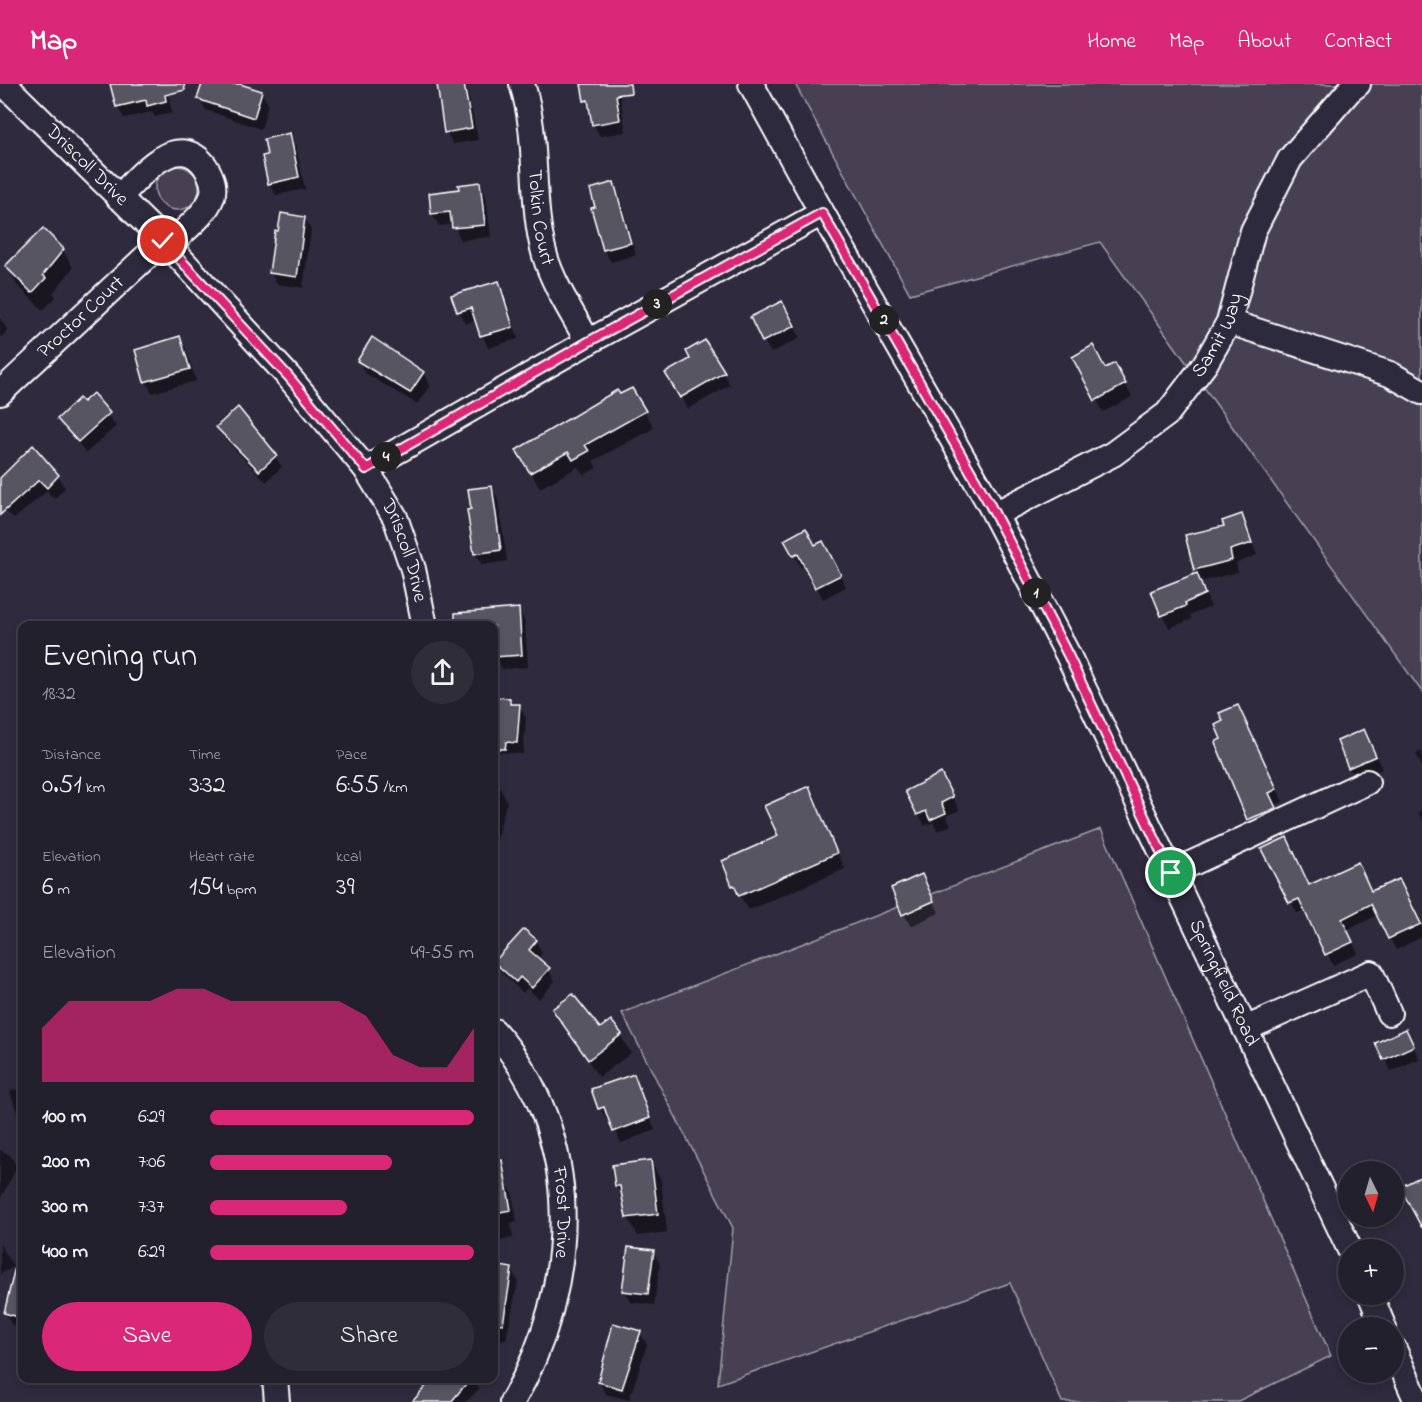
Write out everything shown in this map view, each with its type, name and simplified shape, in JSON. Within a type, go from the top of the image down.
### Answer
[{"type":"street","name":"Driscoll Drive","points":[[4,84],[166,243],[302,392],[366,469],[395,517],[413,569],[424,621]]},
{"type":"street","name":"Tolkin Court","points":[[522,84],[529,105],[538,209],[545,254],[553,277],[588,342]]},
{"type":"street","name":"Springfield Road","points":[[751,84],[822,213],[995,514],[1068,655],[1345,1239]]},
{"type":"street","name":"Samit Way","points":[[995,514],[1113,454],[1167,414],[1204,364],[1229,322],[1253,231],[1290,159],[1349,91],[1358,84]]},
{"type":"street","points":[[119,198],[141,174],[165,156],[180,152],[191,154],[201,162],[210,174],[214,185],[213,195],[201,213],[166,243]]},
{"type":"street","points":[[366,469],[588,342],[822,213]]},
{"type":"street","name":"Proctor Court","points":[[0,393],[166,243]]},
{"type":"street","points":[[1229,322],[1390,374],[1422,392]]},
{"type":"street","points":[[1171,873],[1367,782]]},
{"type":"street","points":[[1245,1029],[1371,973],[1389,1013]]},
{"type":"street","name":"Frost Drive","points":[[498,1036],[518,1062],[532,1087],[550,1135],[562,1198],[563,1242],[552,1311],[540,1348],[512,1402]]},
{"type":"street","points":[[1404,1372],[1417,1402]]},
{"type":"street","points":[[275,1383],[277,1402]]},
{"type":"shaded area","points":[[795,84],[1422,84],[1422,692],[1100,242],[910,294]]},
{"type":"shaded area","points":[[177,166],[186,167],[193,172],[198,179],[198,197],[193,204],[186,209],[177,210],[168,209],[161,204],[156,197],[155,188],[156,179],[161,172],[168,167]]},
{"type":"shaded area","points":[[1101,829],[1331,1356],[1236,1402],[1062,1402],[1010,1283],[718,1384],[733,1228],[622,1013]]},
{"type":"building","points":[[110,84],[184,84],[185,90],[165,95],[166,101],[147,106],[146,100],[116,107]]},
{"type":"building","points":[[202,84],[240,84],[262,91],[254,118],[197,99]]},
{"type":"building","points":[[437,84],[464,84],[472,128],[444,133]]},
{"type":"building","points":[[581,84],[630,84],[631,93],[616,95],[620,120],[592,125],[588,100],[584,101]]},
{"type":"building","points":[[290,133],[299,177],[268,184],[262,156],[267,155],[264,139]]},
{"type":"building","points":[[480,182],[485,225],[452,228],[450,212],[431,214],[429,193],[459,189],[458,185]]},
{"type":"building","points":[[614,182],[631,243],[603,250],[591,208],[595,207],[590,189]]},
{"type":"building","points":[[281,213],[305,217],[297,277],[269,273],[275,231],[278,231]]},
{"type":"building","points":[[43,228],[64,249],[43,275],[46,278],[32,293],[5,266]]},
{"type":"building","points":[[499,281],[513,327],[480,336],[471,308],[457,312],[451,295]]},
{"type":"building","points":[[782,301],[795,326],[762,342],[750,317]]},
{"type":"building","points":[[180,336],[190,369],[144,382],[135,350]]},
{"type":"building","points":[[372,337],[424,372],[410,393],[357,361]]},
{"type":"building","points":[[705,340],[725,372],[680,398],[665,373],[690,359],[686,351]]},
{"type":"building","points":[[1093,345],[1105,368],[1115,363],[1126,384],[1095,401],[1072,357]]},
{"type":"building","points":[[632,388],[646,411],[585,445],[589,451],[573,460],[568,452],[530,473],[516,450],[617,390],[620,394]]},
{"type":"building","points":[[93,393],[110,413],[78,442],[57,419],[79,398],[83,402]]},
{"type":"building","points":[[238,407],[277,455],[259,471],[216,427]]},
{"type":"building","points":[[33,445],[59,475],[47,488],[39,480],[0,515],[0,478]]},
{"type":"building","points":[[492,486],[501,550],[474,554],[467,510],[471,509],[468,489]]},
{"type":"building","points":[[1242,514],[1252,543],[1230,550],[1232,560],[1194,570],[1185,535],[1224,526],[1222,521]]},
{"type":"building","points":[[806,528],[815,545],[823,541],[841,575],[815,588],[798,554],[793,556],[784,540]]},
{"type":"building","points":[[1197,573],[1205,594],[1185,603],[1186,606],[1161,616],[1151,591]]},
{"type":"building","points":[[519,608],[522,655],[498,657],[498,621],[455,621],[455,613]]},
{"type":"building","points":[[498,697],[510,698],[510,704],[520,704],[517,743],[506,742],[505,749],[498,749]]},
{"type":"building","points":[[1238,705],[1277,789],[1269,793],[1276,808],[1247,820],[1215,742],[1221,739],[1215,725],[1223,721],[1219,713]]},
{"type":"building","points":[[1364,729],[1376,756],[1348,768],[1337,741]]},
{"type":"building","points":[[941,773],[953,797],[941,803],[946,813],[930,820],[926,811],[917,815],[905,791]]},
{"type":"building","points":[[809,786],[837,853],[739,896],[734,885],[732,886],[722,861],[778,836],[764,806]]},
{"type":"building","points":[[1287,837],[1309,885],[1358,862],[1371,891],[1399,879],[1421,924],[1388,939],[1371,904],[1342,919],[1353,942],[1325,955],[1299,899],[1289,903],[1261,849]]},
{"type":"building","points":[[922,874],[934,901],[902,915],[891,888]]},
{"type":"building","points":[[524,929],[537,940],[529,950],[550,968],[532,988],[520,977],[516,982],[498,966],[498,958]]},
{"type":"building","points":[[573,994],[600,1028],[611,1020],[622,1034],[588,1060],[552,1009]]},
{"type":"building","points":[[1406,1029],[1414,1046],[1383,1060],[1375,1043]]},
{"type":"building","points":[[634,1074],[650,1118],[613,1132],[604,1107],[598,1109],[591,1089]]},
{"type":"building","points":[[498,1160],[502,1160],[511,1210],[498,1212]]},
{"type":"building","points":[[651,1160],[658,1214],[626,1218],[620,1186],[615,1186],[612,1165]]},
{"type":"building","points":[[1422,1176],[1422,1228],[1404,1194],[1404,1185]]},
{"type":"building","points":[[628,1247],[654,1250],[648,1294],[622,1291]]},
{"type":"building","points":[[16,1263],[18,1263],[18,1317],[4,1313]]},
{"type":"building","points":[[498,1266],[512,1268],[503,1324],[498,1323]]},
{"type":"building","points":[[613,1323],[641,1331],[622,1389],[598,1382]]},
{"type":"building","points":[[429,1383],[467,1383],[451,1402],[412,1402]]},
{"type":"route","points":[[163,241],[288,376],[366,469],[588,342],[822,213],[990,505],[1068,655],[1171,873]]}]
